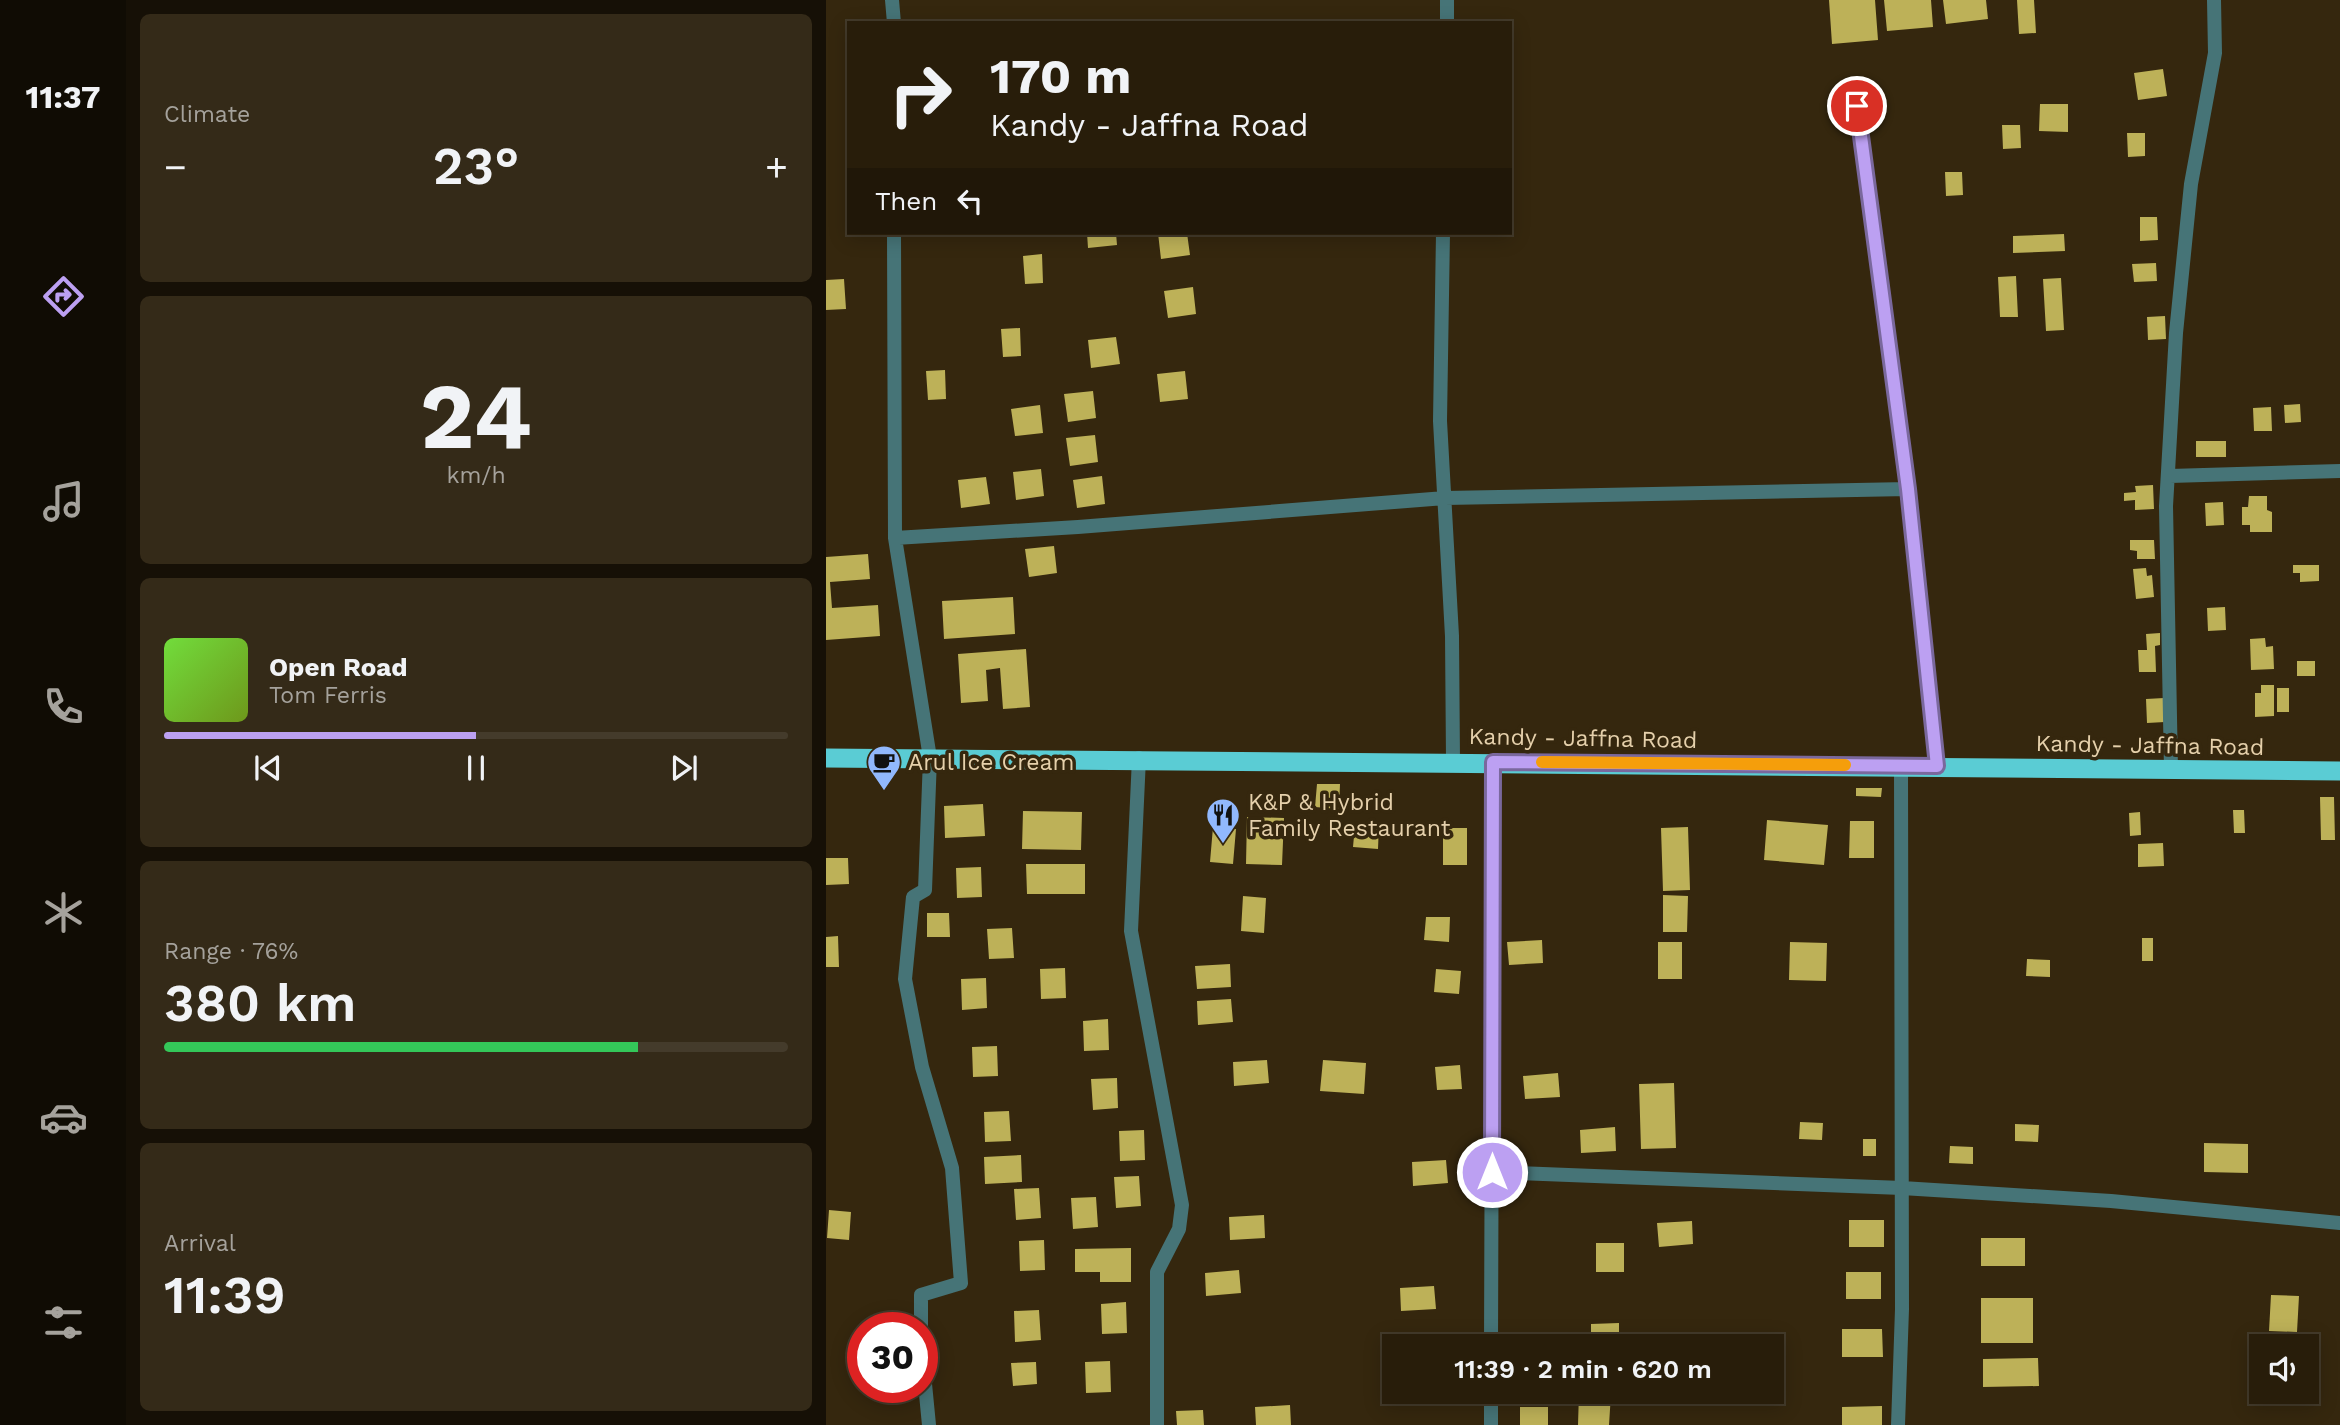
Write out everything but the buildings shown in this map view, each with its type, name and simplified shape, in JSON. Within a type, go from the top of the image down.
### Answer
[{"type":"highway","name":"Kandy - Jaffna Road","points":[[826,758],[1139,758],[2340,771]]},
{"type":"street","points":[[892,0],[894,21]]},
{"type":"street","points":[[1447,0],[1447,21]]},
{"type":"street","points":[[2171,770],[2166,506],[2170,476],[2176,333],[2191,184],[2215,53],[2214,0]]},
{"type":"street","points":[[1857,106],[1908,489],[1937,766]]},
{"type":"street","points":[[894,235],[894,538],[930,758],[925,890],[913,897],[905,979],[922,1067],[952,1168],[961,1283],[921,1295],[921,1312]]},
{"type":"street","points":[[1443,235],[1440,421],[1452,636],[1453,761]]},
{"type":"street","points":[[2170,476],[2340,471]]},
{"type":"street","points":[[894,538],[1079,527],[1445,498],[1908,489]]},
{"type":"street","points":[[1139,758],[1131,931],[1182,1205],[1179,1229],[1157,1272],[1157,1425]]},
{"type":"street","points":[[1491,1334],[1493,762]]},
{"type":"street","points":[[1898,1425],[1902,1188],[1901,766]]},
{"type":"street","points":[[1492,1172],[1902,1188],[2111,1201],[2340,1223]]},
{"type":"street","points":[[927,1403],[929,1425]]},
{"type":"street","points":[[1491,1404],[1491,1425]]},
{"type":"slow traffic","points":[[1542,762],[1845,765]]},
{"type":"place","name":"Arul Ice Cream","points":[[884,792]]},
{"type":"place","name":"K&P & Hybrid Family Restaurant","points":[[1223,845]]},
{"type":"route","points":[[1492,1172],[1493,762],[1937,766],[1908,489],[1857,106]]}]
